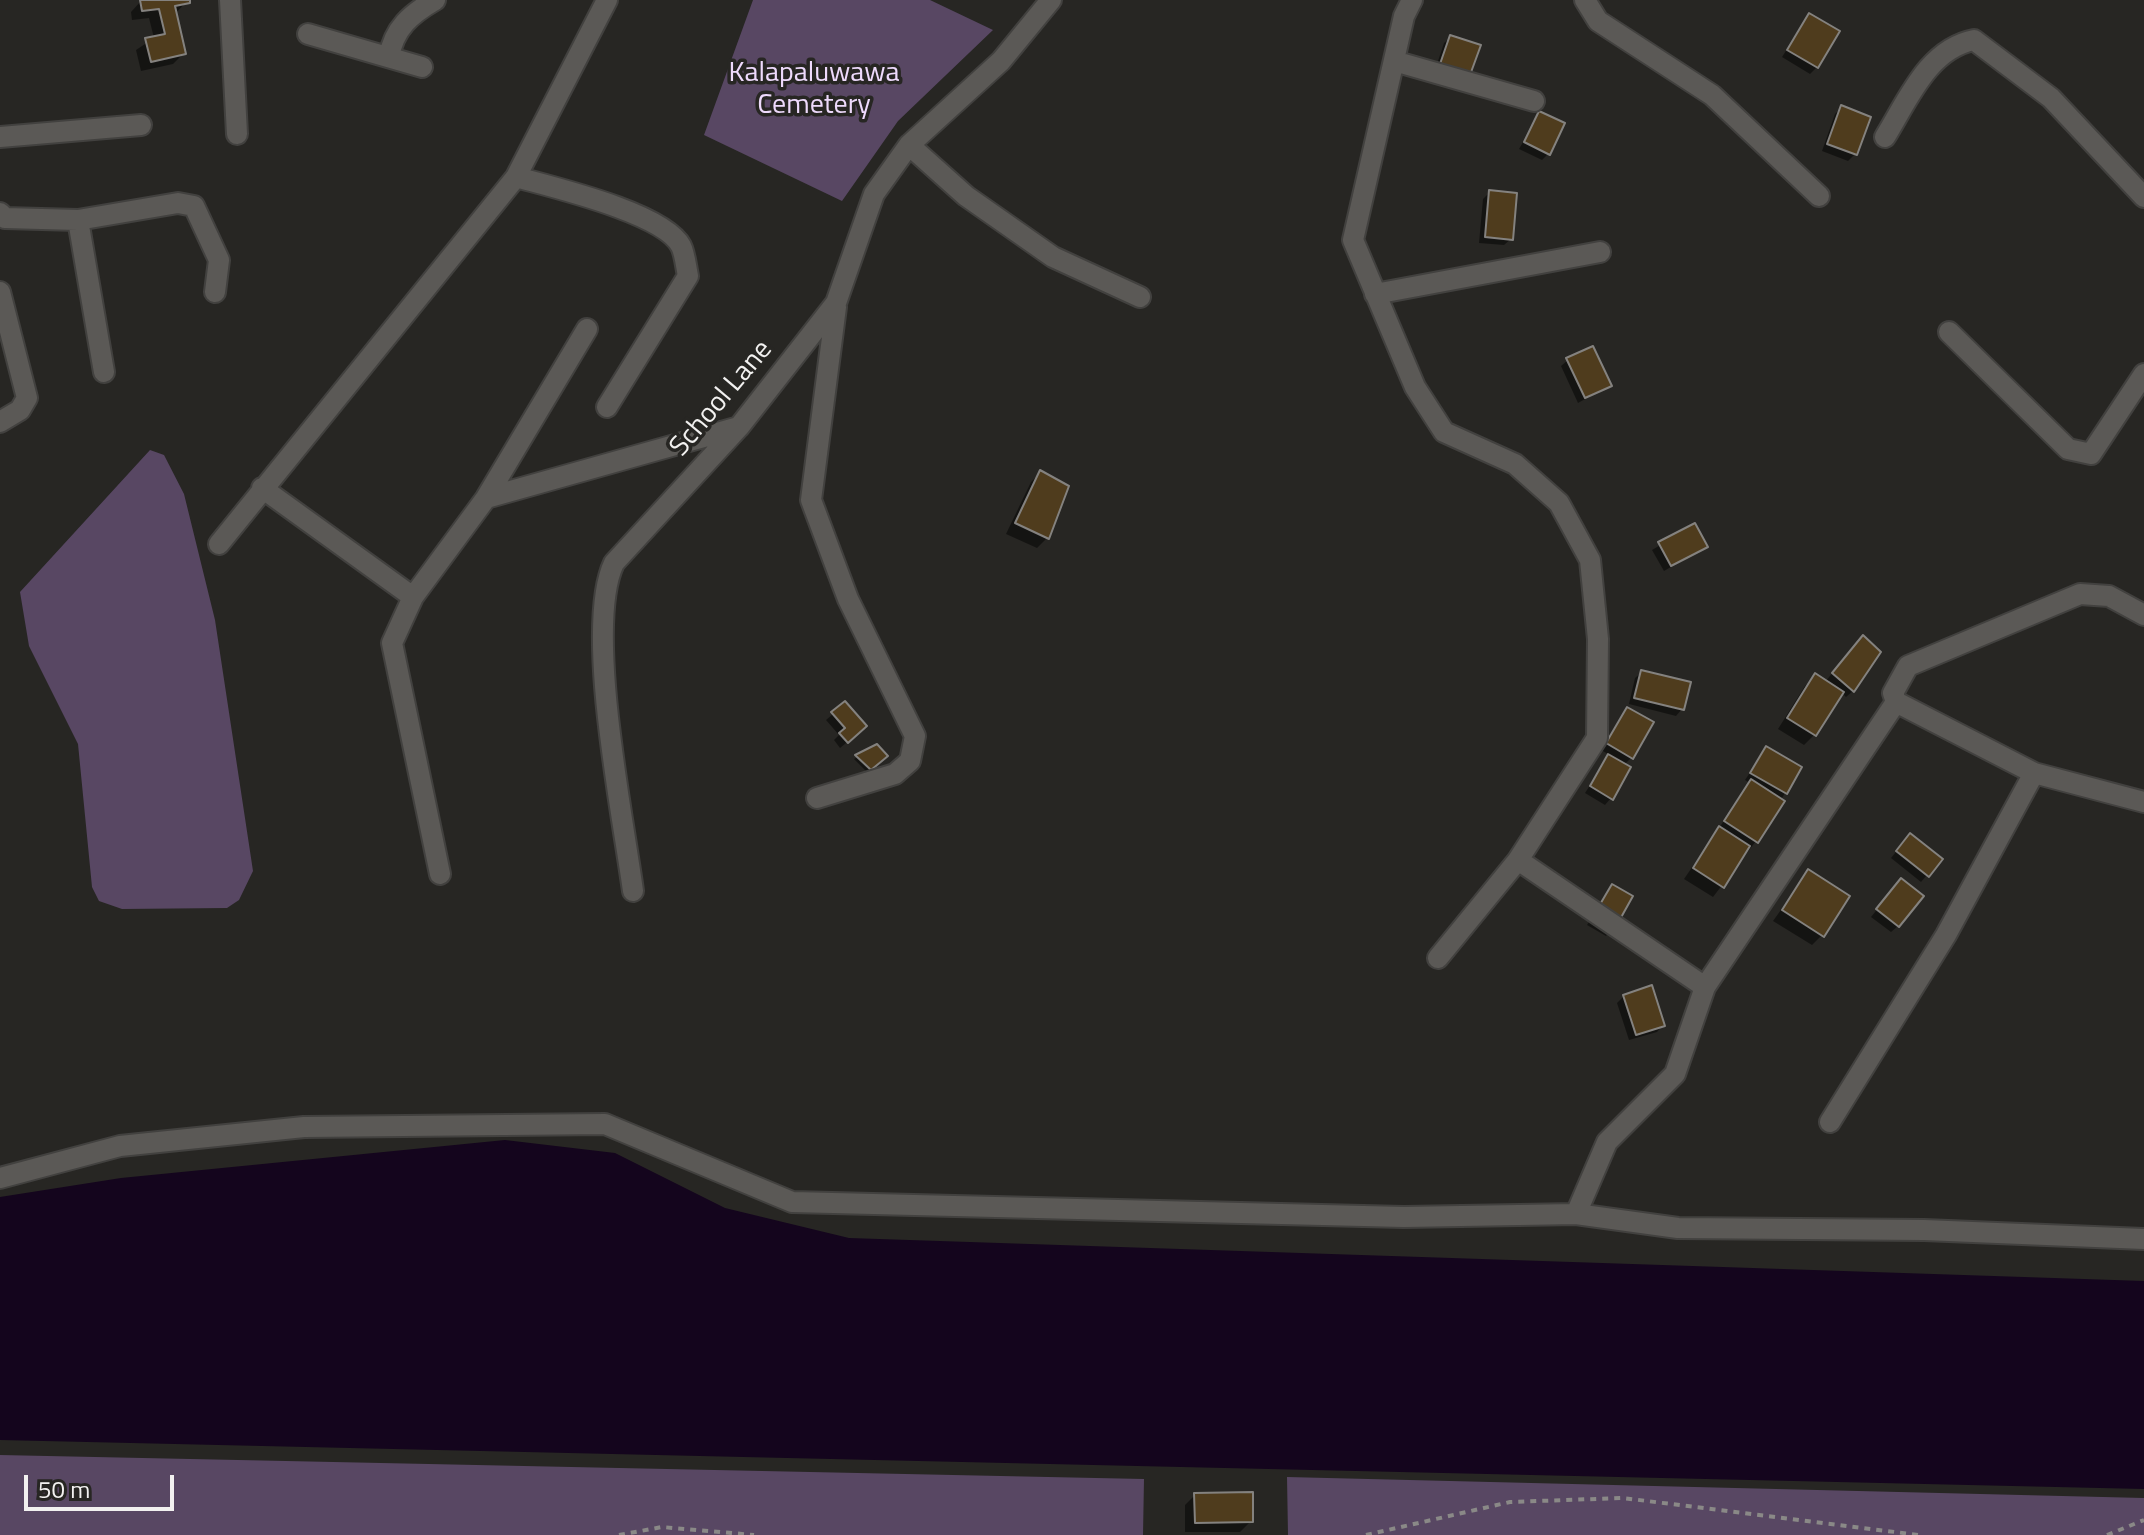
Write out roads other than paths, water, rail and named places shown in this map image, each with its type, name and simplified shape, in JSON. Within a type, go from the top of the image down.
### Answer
[{"type":"street","points":[[230,0],[237,134]]},
{"type":"street","points":[[389,57],[392,41],[409,15],[435,0]]},
{"type":"street","points":[[219,544],[516,177],[607,0]]},
{"type":"street","name":"School Lane","points":[[633,891],[603,662],[605,582],[614,563],[739,427],[836,303],[874,194],[909,145],[1001,61],[1051,0]]},
{"type":"street","points":[[1412,0],[1404,16],[1353,240],[1415,387],[1444,432],[1515,464],[1559,503],[1590,560],[1598,639],[1597,738],[1518,860],[1438,958]]},
{"type":"street","points":[[1586,0],[1598,21],[1712,95],[1819,196]]},
{"type":"street","points":[[308,34],[422,67]]},
{"type":"street","points":[[1885,137],[1930,65],[1952,44],[1974,40],[2051,98],[2144,197]]},
{"type":"street","points":[[1394,61],[1534,101]]},
{"type":"street","points":[[0,137],[141,125]]},
{"type":"street","points":[[909,145],[966,196],[1053,257],[1140,297]]},
{"type":"street","points":[[516,177],[602,202],[664,228],[681,245],[688,276],[607,407]]},
{"type":"street","points":[[0,213],[5,218],[78,220],[178,203],[194,206],[219,260],[215,292]]},
{"type":"street","points":[[78,220],[104,372]]},
{"type":"street","points":[[1375,294],[1600,252]]},
{"type":"street","points":[[0,292],[27,398],[20,410],[0,422]]},
{"type":"street","points":[[817,798],[895,774],[910,761],[915,736],[848,599],[811,500],[836,303]]},
{"type":"street","points":[[440,874],[392,643],[413,597],[486,498],[587,329]]},
{"type":"street","points":[[1949,332],[2068,449],[2091,454],[2144,374]]},
{"type":"street","points":[[486,498],[739,427]]},
{"type":"street","points":[[262,488],[413,597]]},
{"type":"street","points":[[2144,615],[2109,596],[2080,594],[1908,666],[1893,693],[1896,702],[2034,773],[2144,802]]},
{"type":"street","points":[[1576,1214],[1607,1142],[1675,1074],[1705,987],[1896,702]]},
{"type":"street","points":[[1830,1122],[1946,935],[2034,773]]},
{"type":"street","points":[[1518,860],[1705,987]]},
{"type":"street","points":[[0,1178],[120,1146],[304,1127],[605,1124],[792,1202],[1404,1217],[1576,1214],[1678,1228],[1924,1230],[2144,1239]]},
{"type":"park label","name":"Kalapaluwawa Cemetery","points":[[814,90]]}]
